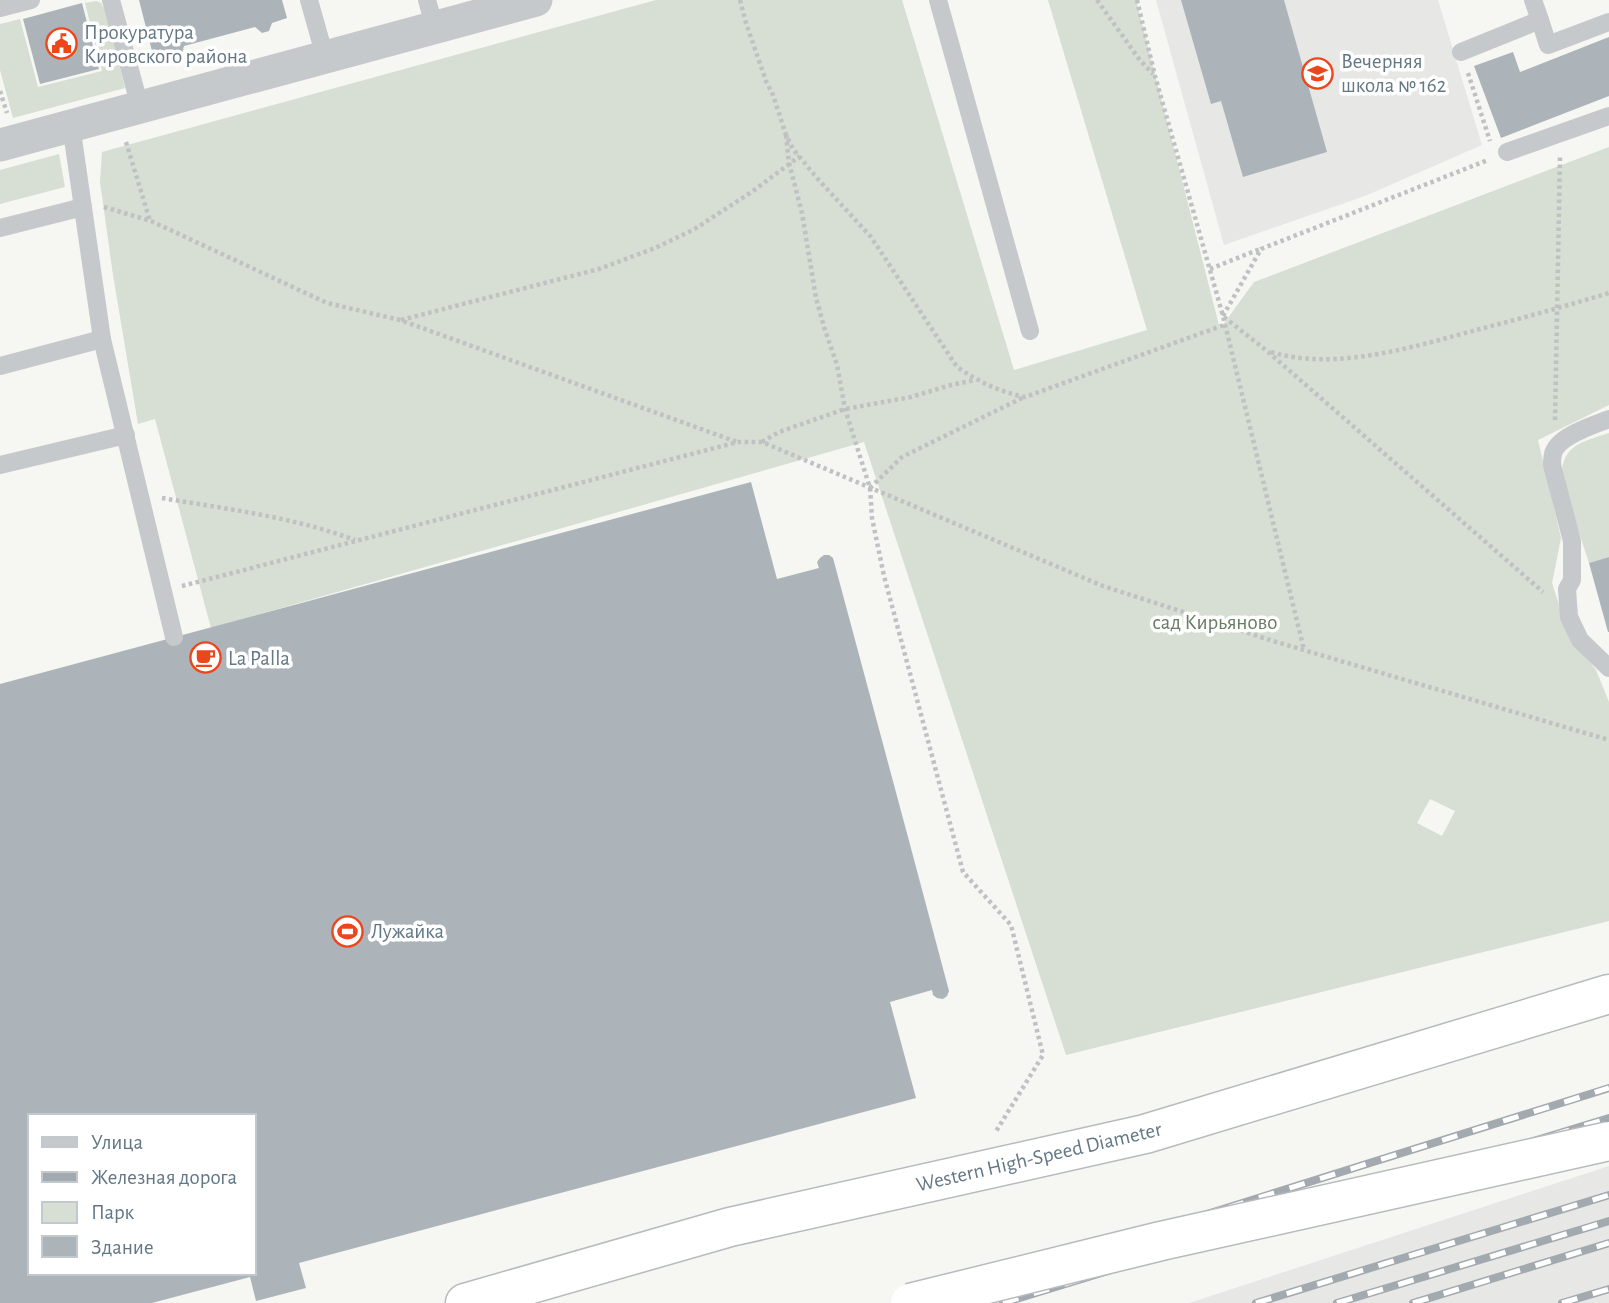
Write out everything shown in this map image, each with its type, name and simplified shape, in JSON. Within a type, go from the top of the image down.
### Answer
[{"type":"highway","name":"Western High-Speed Diameter","points":[[465,1303],[730,1227],[1145,1134],[1609,994]]},
{"type":"highway","points":[[910,1303],[1175,1238],[1609,1142]]},
{"type":"street","points":[[5,134],[131,120],[325,57],[431,14],[536,0]]},
{"type":"lane","points":[[0,8],[31,0]]},
{"type":"lane","points":[[111,0],[131,120]]},
{"type":"lane","points":[[309,0],[325,57]]},
{"type":"lane","points":[[938,0],[1030,331]]},
{"type":"lane","points":[[1533,0],[1548,45],[1609,22]]},
{"type":"lane","points":[[1461,52],[1539,20]]},
{"type":"lane","points":[[1507,152],[1609,116]]},
{"type":"lane","points":[[71,125],[102,339],[174,637]]},
{"type":"lane","points":[[0,228],[83,206]]},
{"type":"lane","points":[[0,366],[102,339]]},
{"type":"lane","points":[[1609,419],[1558,445],[1553,452],[1552,465],[1573,541],[1572,580],[1567,589],[1569,614],[1580,640],[1609,668]]},
{"type":"lane","points":[[0,465],[126,435]]},
{"type":"path","points":[[740,0],[762,70],[793,149],[871,237],[957,367],[975,380],[1007,394],[1025,397]]},
{"type":"path","points":[[1097,0],[1139,59],[1155,76]]},
{"type":"path","points":[[1137,0],[1155,76],[1223,316],[1304,650]]},
{"type":"path","points":[[1461,52],[1492,145],[1507,152]]},
{"type":"path","points":[[0,91],[5,134]]},
{"type":"path","points":[[131,120],[150,221]]},
{"type":"path","points":[[1558,445],[1555,424],[1560,133]]},
{"type":"path","points":[[786,135],[816,299],[837,365],[845,409],[870,488],[872,518],[884,576],[963,872],[1011,925],[1043,1055],[993,1137]]},
{"type":"path","points":[[1210,269],[1507,152]]},
{"type":"path","points":[[400,320],[599,268],[655,247],[692,230],[753,191],[800,156]]},
{"type":"path","points":[[83,206],[107,207],[150,221],[327,303],[400,320],[738,442]]},
{"type":"path","points":[[1223,316],[1261,249]]},
{"type":"path","points":[[1267,351],[1289,358],[1315,360],[1367,355],[1424,344],[1609,293]]},
{"type":"path","points":[[1223,316],[1267,351],[1569,614]]},
{"type":"path","points":[[870,488],[902,457],[1025,397],[1224,325]]},
{"type":"path","points":[[762,442],[779,432],[845,409],[911,397],[975,380]]},
{"type":"path","points":[[162,591],[738,442],[762,442],[1103,586],[1304,650],[1609,740]]},
{"type":"path","points":[[140,494],[292,520],[356,540]]},
{"type":"shaded area","name":"Вечерняя школа № 162","points":[[1156,0],[1438,0],[1482,145],[1365,196],[1224,245]]},
{"type":"shaded area","points":[[1609,1166],[1609,1303],[1189,1303]]},
{"type":"green space","name":"сад Кирьяново","points":[[656,0],[902,0],[1014,370],[1147,330],[1048,0],[1136,0],[1220,329],[1254,282],[1609,147],[1609,405],[1538,440],[1561,538],[1552,583],[1568,633],[1596,670],[1609,702],[1609,921],[1066,1055],[864,442],[211,628],[155,419],[138,424],[100,182],[102,152]],"holes":[[[1430,799],[1455,811],[1442,836],[1417,823]]]},
{"type":"green space","points":[[85,3],[101,3],[106,12],[125,88],[13,118],[0,70],[0,24],[20,19],[38,87],[102,71]]},
{"type":"green space","points":[[59,154],[65,187],[0,204],[0,170]]},
{"type":"green space","points":[[1609,433],[1609,557],[1589,563],[1562,480],[1562,468],[1569,452],[1575,447]]},
{"type":"building","points":[[139,0],[282,0],[287,18],[272,23],[269,31],[262,33],[255,27],[184,46],[182,55],[174,57],[168,51],[153,55]]},
{"type":"building","points":[[1181,0],[1284,0],[1327,152],[1243,177],[1221,101],[1211,104]]},
{"type":"building","name":"Прокуратура Кировского района","points":[[82,3],[99,69],[40,84],[23,19]]},
{"type":"building","points":[[1609,37],[1609,96],[1501,138],[1474,66],[1513,52],[1520,72]]},
{"type":"building","points":[[751,482],[777,579],[819,568],[817,562],[824,555],[833,558],[949,991],[943,999],[933,995],[932,990],[890,1002],[916,1098],[299,1263],[306,1288],[256,1301],[250,1277],[152,1303],[0,1303],[0,684]]},
{"type":"building","points":[[1609,557],[1609,632],[1608,632],[1589,563]]},
{"type":"railway","points":[[923,1303],[1609,1088]]},
{"type":"railway","points":[[1003,1303],[1609,1118]]},
{"type":"railway","points":[[1256,1303],[1609,1195]]},
{"type":"railway","points":[[1337,1303],[1609,1221]]},
{"type":"railway","points":[[1413,1303],[1609,1243]]},
{"type":"railway","points":[[1562,1303],[1609,1289]]},
{"type":"place","name":"Прокуратура Кировского района","points":[[61,44]]},
{"type":"place","name":"Вечерняя школа № 162","points":[[1318,73]]},
{"type":"place","name":"La Palla","points":[[205,658]]},
{"type":"place","name":"Лужайка","points":[[348,931]]}]
